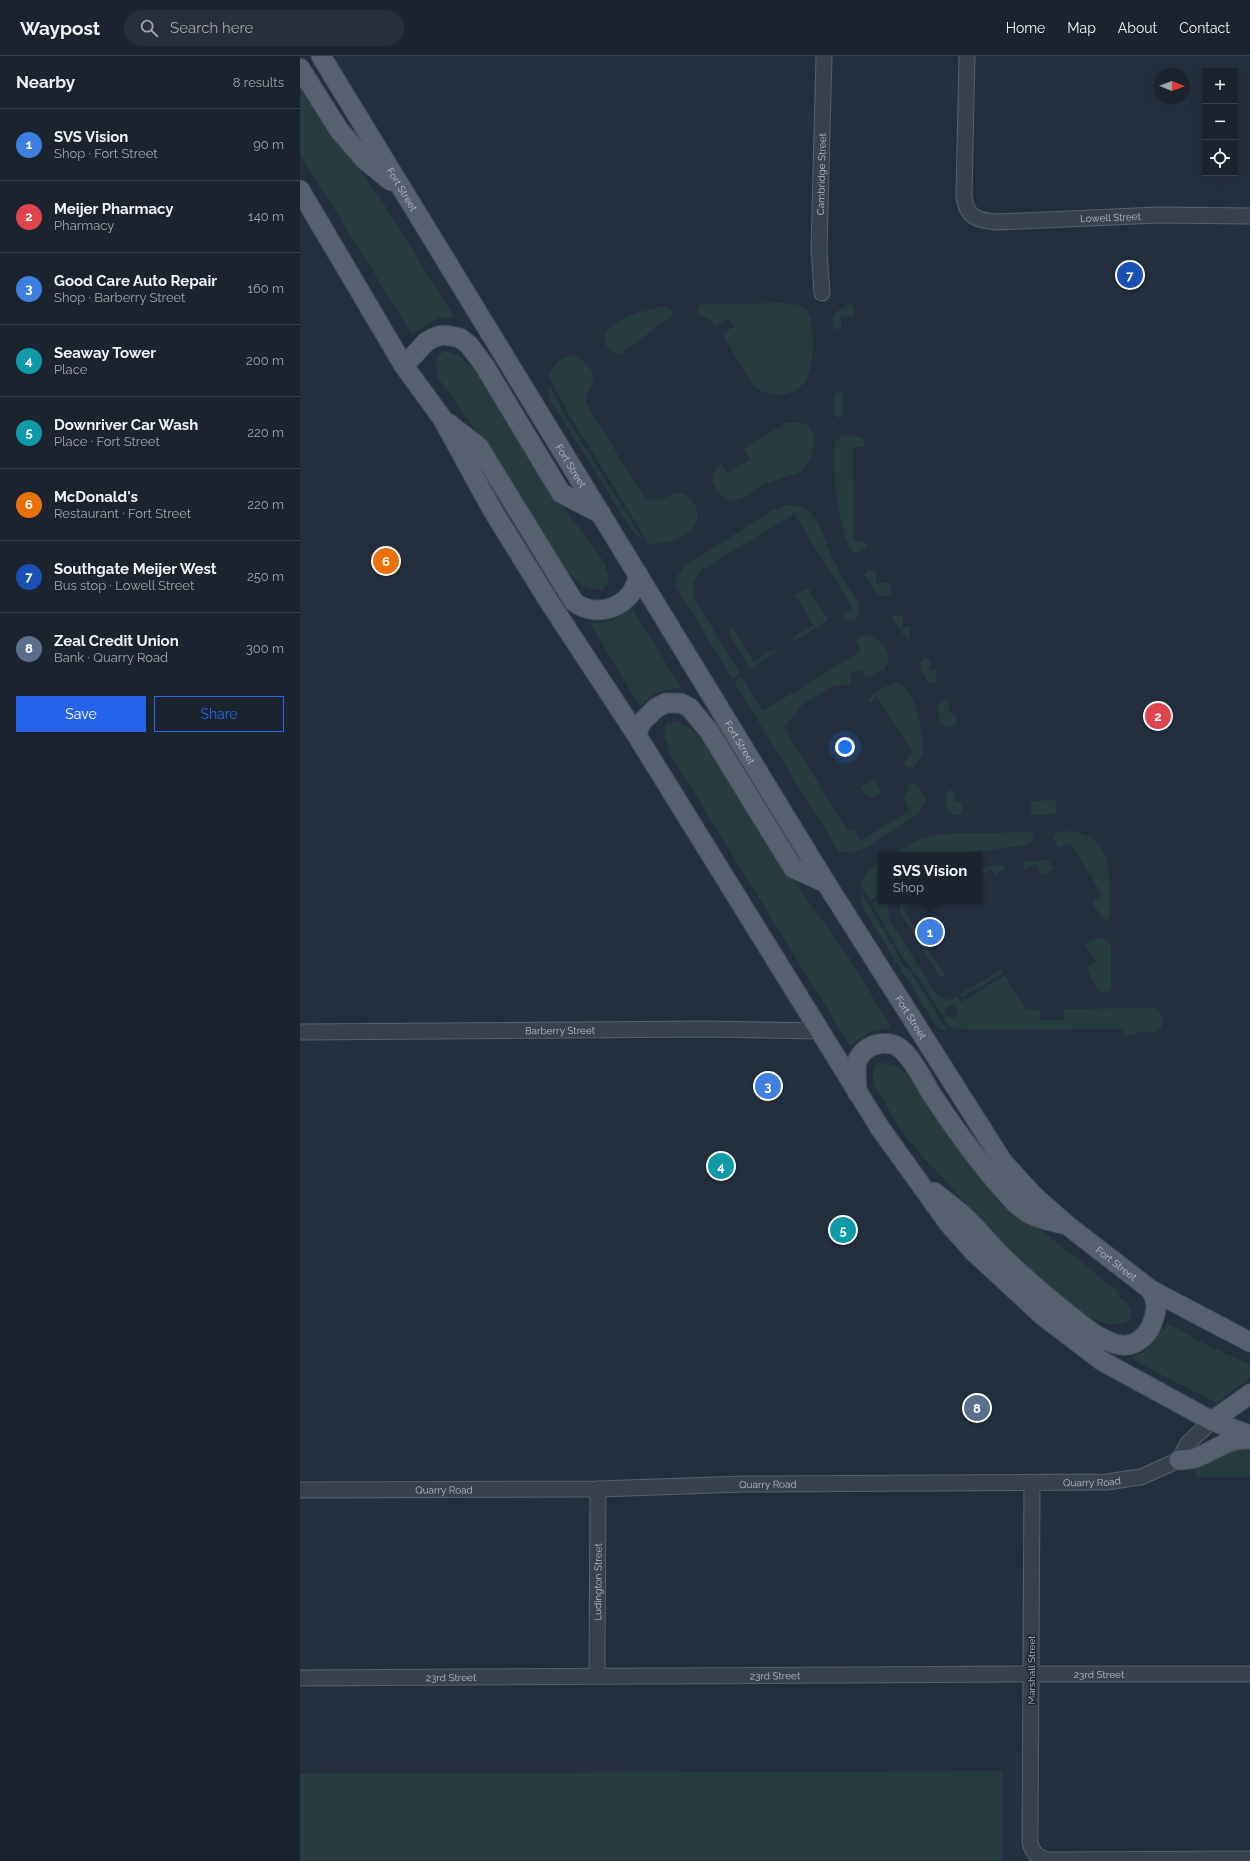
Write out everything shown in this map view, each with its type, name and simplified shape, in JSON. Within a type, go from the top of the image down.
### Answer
[{"type":"main road","name":"Fort Street","points":[[321,56],[826,883],[1003,1162],[1035,1197],[1067,1225],[1151,1290],[1250,1342]]},
{"type":"main road","points":[[300,68],[339,130],[365,160],[402,190]]},
{"type":"main road","points":[[300,190],[404,366],[442,418],[529,570],[636,734],[880,1128],[949,1224],[973,1251],[1043,1316],[1102,1361],[1212,1421],[1250,1435]]},
{"type":"main road","points":[[404,366],[426,342],[433,338],[442,335],[451,336],[460,338],[469,344],[484,365],[561,494],[601,514]]},
{"type":"main road","points":[[442,418],[479,447],[574,602],[580,607],[599,611],[614,607],[632,593],[637,583],[638,574]]},
{"type":"main road","points":[[636,734],[642,722],[656,708],[666,703],[681,703],[690,708],[709,731],[793,868],[826,883]]},
{"type":"main road","points":[[857,1092],[858,1060],[864,1052],[870,1046],[881,1043],[890,1043],[900,1048],[913,1064],[949,1120],[980,1163],[1012,1199],[1030,1214],[1067,1225]]},
{"type":"main road","points":[[914,1175],[965,1217],[1006,1260],[1046,1296],[1079,1323],[1115,1344],[1124,1346],[1133,1345],[1150,1330],[1155,1316],[1157,1302],[1151,1290]]},
{"type":"main road","points":[[1212,1421],[1250,1394]]},
{"type":"main road","points":[[1179,1460],[1194,1459],[1228,1441],[1241,1438],[1250,1439]]},
{"type":"street","name":"Cambridge Street","points":[[822,293],[819,250],[824,56]]},
{"type":"street","name":"Lowell Street","points":[[967,56],[964,195],[968,210],[979,220],[996,222],[1158,215],[1250,216]]},
{"type":"street","name":"Barberry Street","points":[[300,1032],[699,1029],[819,1031]]},
{"type":"street","points":[[1179,1460],[1188,1443],[1212,1421]]},
{"type":"street","name":"Quarry Road","points":[[300,1490],[598,1489],[744,1484],[1106,1482],[1141,1477],[1179,1460]]},
{"type":"street","name":"Marshall Street","points":[[1032,1482],[1031,1847],[1037,1856],[1049,1860],[1250,1860]]},
{"type":"street","name":"Ludington Street","points":[[597,1676],[598,1489]]},
{"type":"street","name":"23rd Street","points":[[300,1678],[1250,1674]]},
{"type":"green space","points":[[300,80],[330,129],[384,204],[454,317],[439,318],[412,334],[300,154]]},
{"type":"green space","points":[[785,303],[801,306],[809,315],[813,332],[813,353],[811,363],[807,378],[797,390],[782,394],[767,393],[754,386],[722,334],[733,327],[728,318],[716,325],[714,322],[697,312],[698,307],[704,304]]},
{"type":"green space","points":[[849,304],[854,306],[854,316],[841,317],[841,327],[838,330],[835,329],[832,321],[835,314],[841,308]]},
{"type":"green space","points":[[665,306],[672,309],[672,316],[620,354],[613,353],[608,349],[605,336],[609,329],[617,323],[637,313]]},
{"type":"green space","points":[[446,351],[461,357],[473,369],[477,368],[557,498],[607,566],[605,569],[609,576],[607,584],[603,590],[585,586],[578,582],[572,575],[569,576],[485,443],[436,375],[439,373],[436,366],[436,360]]},
{"type":"green space","points":[[572,356],[585,362],[591,370],[593,379],[586,399],[587,404],[642,494],[648,499],[654,501],[680,493],[688,496],[694,504],[697,510],[697,519],[689,532],[682,537],[665,543],[649,544],[565,408],[549,376],[552,368],[557,362],[563,358]]},
{"type":"green space","points":[[548,384],[567,419],[644,541],[632,531],[551,401]]},
{"type":"green space","points":[[839,391],[843,394],[843,414],[841,418],[834,413],[834,395]]},
{"type":"green space","points":[[796,422],[805,424],[810,429],[813,434],[814,441],[814,448],[808,462],[801,472],[773,481],[755,489],[743,498],[737,500],[725,498],[718,492],[713,482],[713,476],[721,464],[727,474],[751,459],[744,449],[786,423]]},
{"type":"green space","points":[[844,436],[861,437],[865,442],[863,447],[853,447],[854,541],[864,541],[867,545],[866,548],[860,552],[854,552],[849,545],[844,533],[837,501],[834,453],[836,441]]},
{"type":"green space","points":[[786,505],[797,506],[805,509],[816,520],[836,565],[857,601],[859,607],[858,616],[852,622],[844,619],[843,614],[853,608],[794,514],[703,569],[694,582],[693,596],[740,674],[732,679],[675,585],[676,580],[684,567],[769,512]]},
{"type":"green space","points":[[874,570],[876,574],[876,583],[891,583],[891,594],[883,597],[872,588],[865,575],[867,571]]},
{"type":"green space","points":[[808,588],[828,620],[793,642],[792,638],[813,625],[795,595]]},
{"type":"green space","points":[[631,606],[681,688],[658,692],[640,706],[590,623],[602,623],[612,620]]},
{"type":"green space","points":[[896,614],[903,617],[903,627],[910,627],[910,638],[907,640],[892,619],[892,617]]},
{"type":"green space","points":[[731,625],[754,661],[775,648],[777,652],[750,669],[730,635]]},
{"type":"green space","points":[[862,636],[875,639],[884,646],[888,656],[885,669],[866,677],[861,670],[850,674],[851,684],[831,687],[802,705],[784,727],[848,832],[854,829],[861,841],[910,810],[904,799],[909,783],[914,783],[926,797],[924,804],[916,815],[868,847],[851,852],[839,852],[734,682],[742,677],[763,711],[861,651],[856,640]]},
{"type":"green space","points":[[926,658],[930,661],[930,670],[936,670],[937,682],[935,684],[927,682],[921,667],[921,662]]},
{"type":"green space","points":[[894,683],[902,685],[908,691],[913,700],[920,723],[924,753],[913,767],[908,767],[903,762],[913,752],[876,696],[871,703],[868,702],[874,692]]},
{"type":"green space","points":[[946,701],[949,704],[949,713],[956,714],[956,724],[953,727],[945,726],[940,723],[938,706],[942,702]]},
{"type":"green space","points":[[674,721],[690,728],[702,740],[705,739],[788,873],[850,959],[891,1028],[872,1031],[850,1046],[666,747],[668,745],[664,734],[666,724]]},
{"type":"green space","points":[[873,780],[882,793],[870,798],[861,788]]},
{"type":"green space","points":[[952,790],[954,792],[954,802],[962,802],[962,813],[960,815],[952,814],[947,806],[947,794],[948,791]]},
{"type":"green space","points":[[1056,800],[1057,812],[1055,814],[1032,815],[1031,801]]},
{"type":"green space","points":[[1067,831],[1083,834],[1094,840],[1102,849],[1109,872],[1110,886],[1110,913],[1107,920],[1102,918],[1092,902],[1102,894],[1070,843],[1059,848],[1054,840],[1054,835],[1058,832]]},
{"type":"green space","points":[[1030,832],[1033,834],[1034,841],[1028,845],[970,852],[897,852],[921,839],[942,834]]},
{"type":"green space","points":[[1049,861],[1053,869],[1042,875],[1036,864],[1025,869],[1022,866],[1025,862]]},
{"type":"green space","points":[[878,863],[878,896],[870,901],[861,886],[864,878]]},
{"type":"green space","points":[[1002,865],[1005,868],[995,875],[991,869],[982,875],[982,868]]},
{"type":"green space","points":[[860,891],[903,965],[912,974],[947,1030],[943,1031],[938,1029],[863,908]]},
{"type":"green space","points":[[878,900],[878,904],[888,904],[889,919],[933,989],[940,997],[951,1000],[957,996],[961,1002],[1005,976],[1026,1010],[1040,1010],[1041,1020],[1063,1020],[1064,1009],[1154,1008],[1158,1010],[1162,1016],[1163,1023],[1156,1032],[1140,1032],[1133,1035],[1125,1035],[1125,1029],[971,1030],[950,1028],[917,975],[904,960],[872,904]],"holes":[[[948,1005],[954,1005],[957,1010],[957,1016],[952,1018],[949,1018],[944,1010]]]},
{"type":"green space","points":[[909,904],[903,908],[947,979],[939,976],[900,912],[900,905]]},
{"type":"green space","points":[[1101,937],[1108,940],[1111,947],[1111,987],[1106,993],[1098,990],[1086,968],[1096,962],[1085,944]]},
{"type":"green space","points":[[1001,970],[1003,973],[962,998],[960,994]]},
{"type":"green space","points":[[877,1062],[897,1066],[910,1078],[913,1077],[1001,1198],[1120,1293],[1118,1296],[1125,1301],[1130,1309],[1131,1313],[1129,1321],[1119,1324],[1109,1324],[1089,1316],[1087,1319],[1017,1260],[906,1138],[874,1085],[873,1072]]},
{"type":"green space","points":[[1167,1323],[1197,1340],[1250,1365],[1250,1377],[1217,1403],[1133,1359],[1134,1356],[1143,1352],[1151,1345]]},
{"type":"green space","points":[[1228,1448],[1250,1449],[1250,1477],[1197,1477],[1195,1472],[1197,1465]]},
{"type":"green space","points":[[1003,1771],[1003,1861],[300,1861],[300,1774]]},
{"type":"place","name":"Southgate Meijer West","points":[[1130,275]]},
{"type":"place","name":"McDonald's","points":[[386,561]]},
{"type":"place","name":"Meijer Pharmacy","points":[[1158,716]]},
{"type":"place","name":"SVS Vision","points":[[930,932]]},
{"type":"place","name":"Good Care Auto Repair","points":[[768,1086]]},
{"type":"place","name":"Seaway Tower","points":[[721,1166]]},
{"type":"place","name":"Downriver Car Wash","points":[[843,1230]]},
{"type":"place","name":"Zeal Credit Union","points":[[977,1408]]}]
